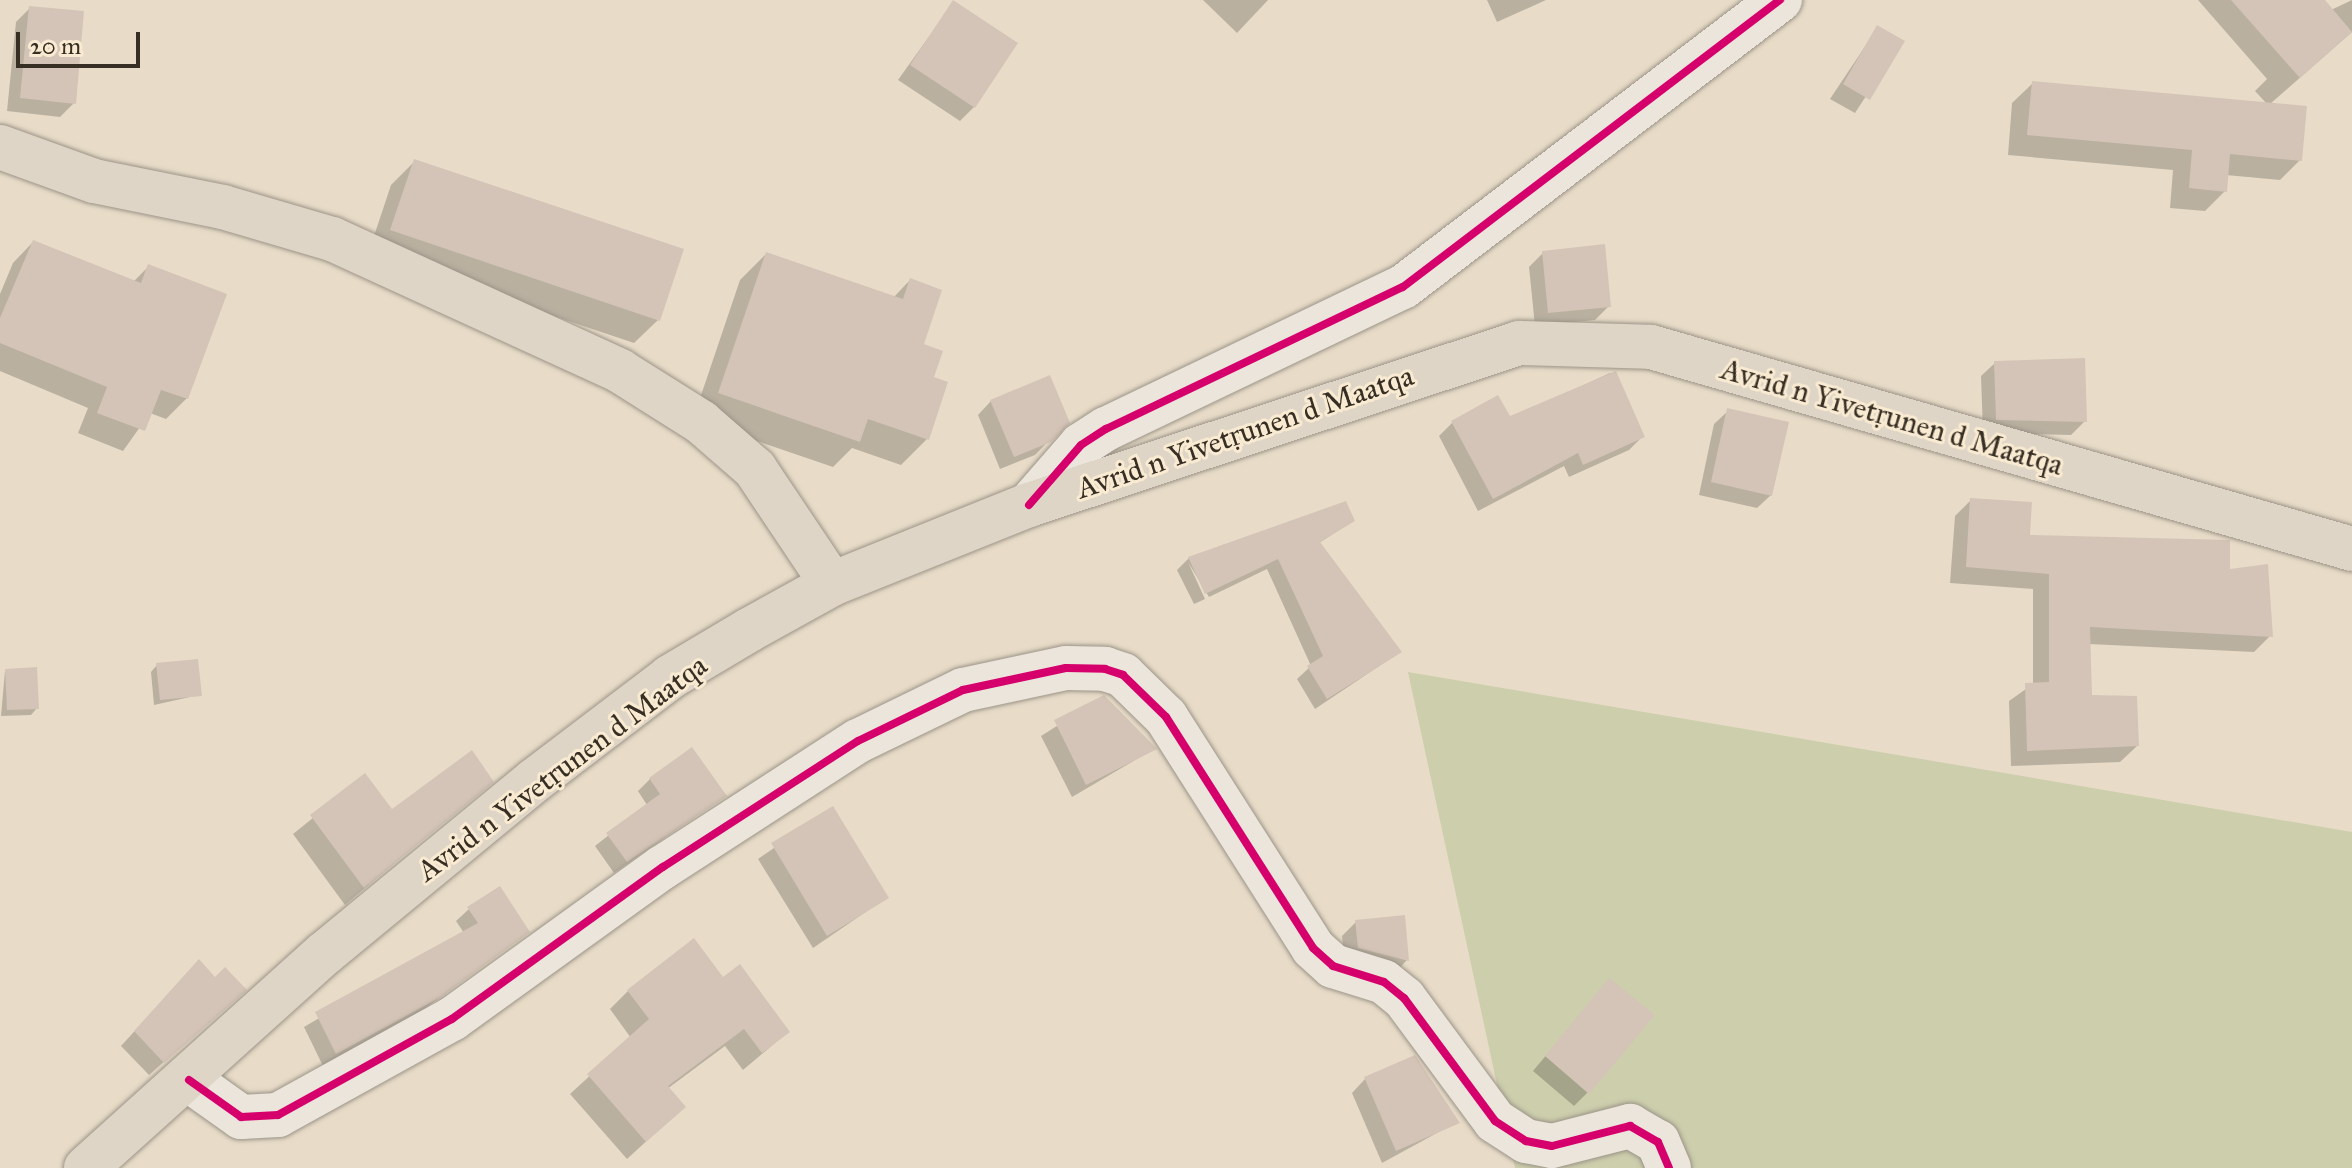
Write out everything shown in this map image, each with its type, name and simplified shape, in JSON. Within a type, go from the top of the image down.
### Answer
[{"type":"main road","points":[[0,147],[94,181],[223,207],[332,239],[620,371],[701,422],[755,469],[832,584]]},
{"type":"main road","name":"Avrid n Yivetṛunen d Maatqa","points":[[86,1168],[189,1080],[325,953],[535,780],[670,677],[832,584],[1029,505],[1454,361],[1519,343],[1651,347],[2352,549]]},
{"type":"street","points":[[1029,505],[1081,445],[1106,429],[1403,287],[1780,0]]},
{"type":"street","points":[[189,1080],[241,1117],[278,1115],[452,1019],[663,867],[858,741],[963,690],[1066,668],[1105,669],[1123,675],[1166,717],[1313,948],[1333,966],[1384,982],[1404,998],[1495,1121],[1526,1141],[1552,1146],[1630,1126],[1658,1142],[1669,1168]]},
{"type":"green space","points":[[1408,672],[2352,832],[2352,1168],[1515,1168]]},
{"type":"building","points":[[953,0],[1018,43],[975,108],[910,65]]},
{"type":"building","points":[[2231,0],[2325,0],[2352,32],[2300,78]]},
{"type":"building","points":[[29,6],[84,11],[76,104],[20,98]]},
{"type":"building","points":[[1877,25],[1905,41],[1870,100],[1843,84]]},
{"type":"building","points":[[2032,81],[2307,106],[2302,161],[2230,154],[2227,192],[2189,188],[2192,150],[2027,135]]},
{"type":"building","points":[[414,159],[684,249],[660,321],[390,230]]},
{"type":"building","points":[[33,240],[141,283],[148,264],[227,294],[188,399],[161,390],[145,431],[97,413],[107,387],[0,343],[0,318]]},
{"type":"building","points":[[1605,244],[1611,307],[1548,313],[1542,251]]},
{"type":"building","points":[[766,252],[903,299],[910,278],[942,290],[924,344],[943,351],[934,377],[948,382],[929,440],[868,419],[860,442],[718,393]]},
{"type":"building","points":[[2085,358],[2087,422],[1996,420],[1994,361]]},
{"type":"building","points":[[1616,371],[1645,437],[1583,465],[1578,453],[1493,499],[1451,421],[1498,395],[1510,416]]},
{"type":"building","points":[[1050,375],[1070,423],[1051,442],[1014,457],[990,400]]},
{"type":"building","points":[[1727,408],[1789,422],[1772,496],[1711,482]]},
{"type":"building","points":[[1970,498],[2032,502],[2030,535],[2230,540],[2230,569],[2268,564],[2273,637],[2090,627],[2092,695],[2137,696],[2139,746],[2027,751],[2025,683],[2049,682],[2049,574],[1966,567]]},
{"type":"building","points":[[1346,501],[1355,521],[1320,542],[1402,652],[1327,699],[1307,666],[1323,656],[1278,559],[1205,594],[1188,557]]},
{"type":"building","points":[[198,659],[202,696],[160,700],[156,663]]},
{"type":"building","points":[[37,667],[39,709],[7,710],[5,669]]},
{"type":"building","points":[[1104,695],[1157,749],[1086,785],[1054,720]]},
{"type":"building","points":[[692,747],[727,796],[627,862],[606,833],[660,794],[649,778]]},
{"type":"building","points":[[472,750],[494,782],[364,888],[310,815],[365,773],[392,809]]},
{"type":"building","points":[[833,806],[889,898],[827,936],[771,843]]},
{"type":"building","points":[[500,886],[530,932],[439,998],[336,1054],[315,1012],[478,923],[467,907]]},
{"type":"building","points":[[1405,915],[1409,961],[1358,948],[1355,920]]},
{"type":"building","points":[[694,938],[723,977],[740,964],[790,1032],[762,1053],[744,1029],[668,1086],[686,1107],[646,1142],[587,1074],[649,1019],[627,990]]},
{"type":"building","points":[[199,959],[215,977],[225,967],[247,990],[164,1063],[134,1031]]},
{"type":"building","points":[[1609,978],[1655,1015],[1589,1094],[1545,1056]]},
{"type":"building","points":[[1415,1055],[1460,1123],[1396,1151],[1364,1077]]},
{"type":"cycle path","points":[[1029,505],[1081,445],[1106,429],[1403,287],[1780,0]]},
{"type":"cycle path","points":[[189,1080],[241,1117],[278,1115],[452,1019],[663,867],[858,741],[963,690],[1066,668],[1105,669],[1123,675],[1166,717],[1313,948],[1333,966],[1384,982],[1404,998],[1495,1121],[1526,1141],[1552,1146],[1630,1126],[1658,1142],[1669,1168]]}]
